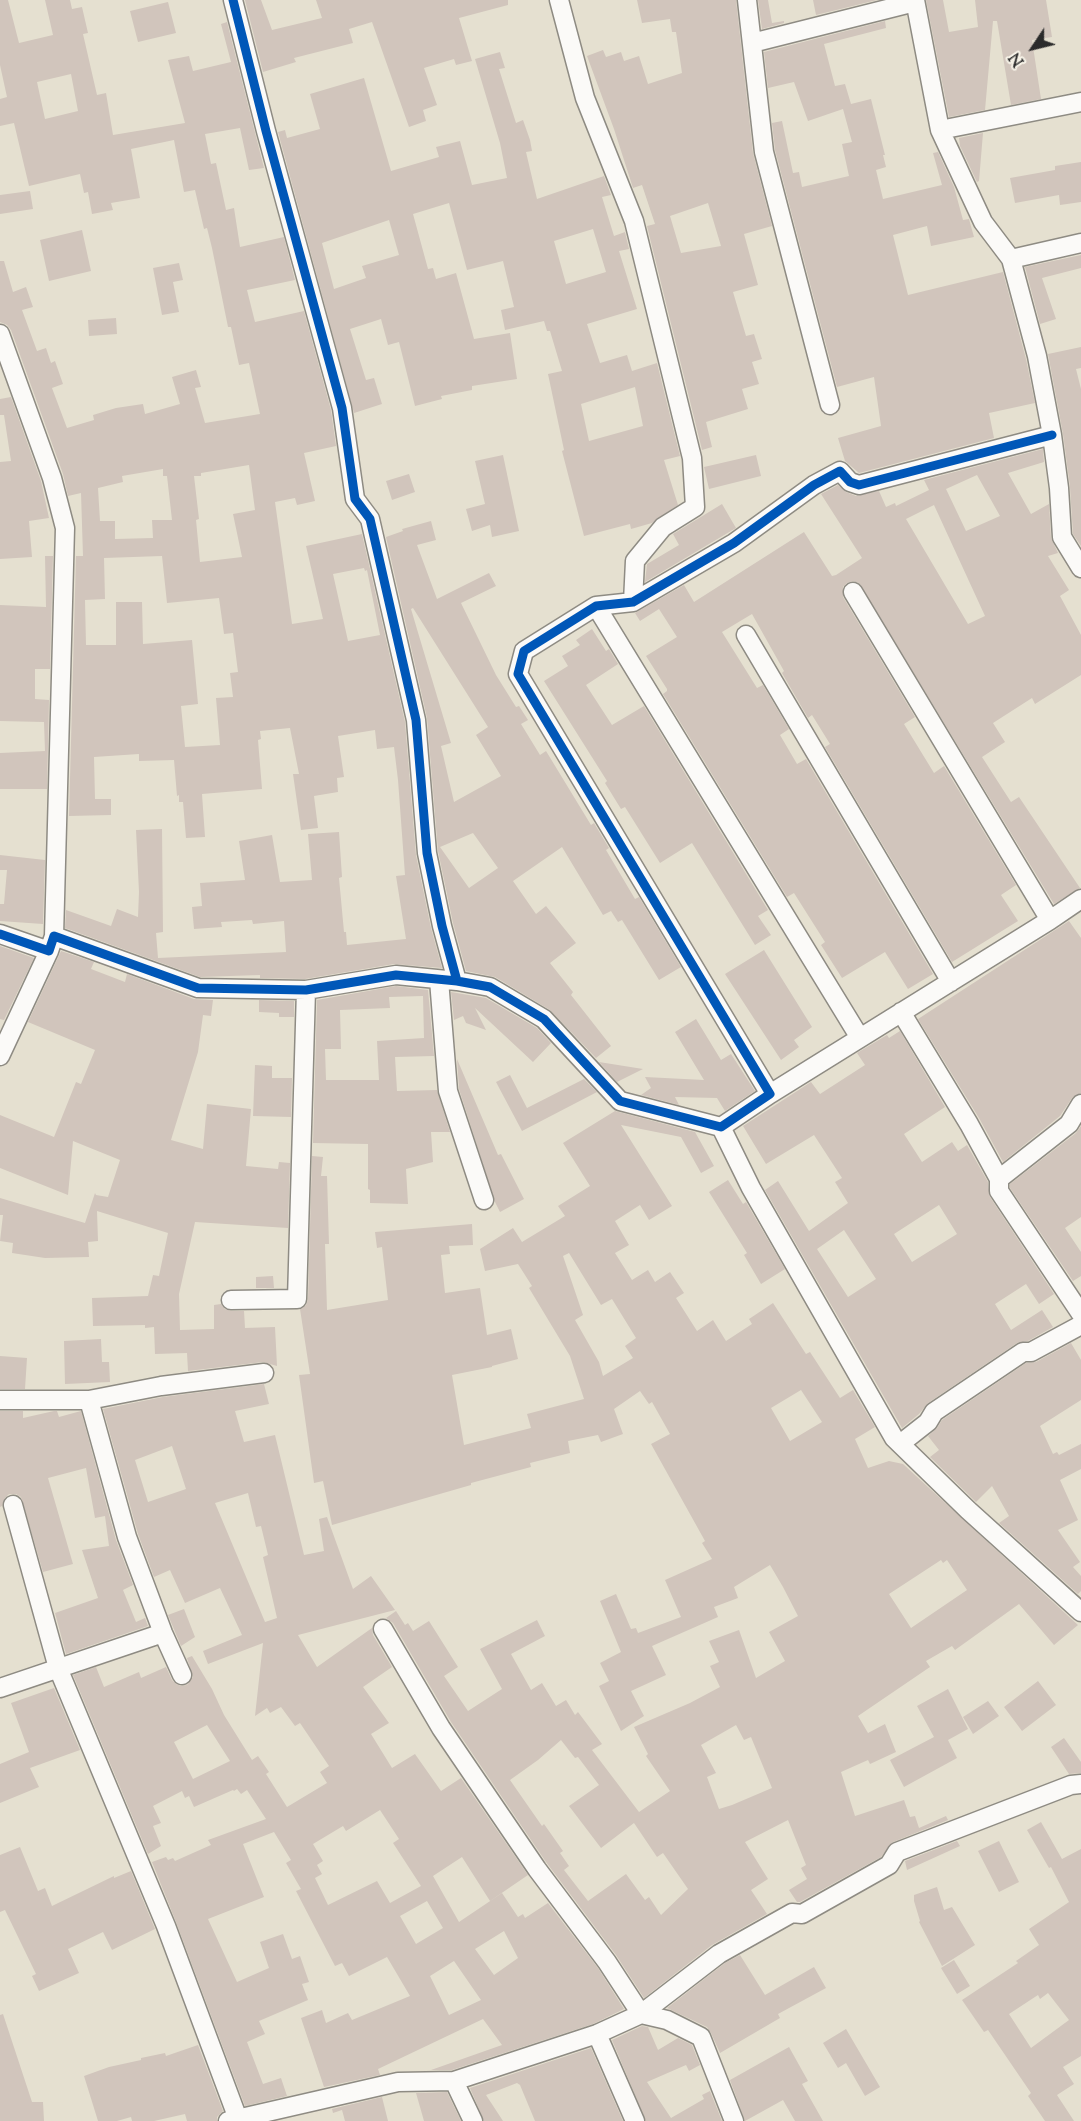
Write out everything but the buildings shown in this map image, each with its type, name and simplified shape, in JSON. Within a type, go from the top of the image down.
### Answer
[{"type":"street","points":[[233,0],[266,131],[342,408],[355,499],[370,519],[416,720],[426,853],[442,926],[448,981],[448,1091],[484,1200]]},
{"type":"street","points":[[559,0],[585,98],[634,222],[692,458],[695,507],[663,527],[635,561],[633,602]]},
{"type":"street","points":[[747,0],[764,152],[830,405]]},
{"type":"street","points":[[752,43],[915,1],[940,130],[983,222],[1011,259],[1036,356],[1052,435],[1062,537],[1081,568]]},
{"type":"street","points":[[940,130],[1081,102]]},
{"type":"street","points":[[1011,259],[1081,243]]},
{"type":"street","points":[[0,334],[52,478],[65,528],[52,944],[0,1056]]},
{"type":"street","points":[[770,1094],[518,674],[524,651],[596,606],[633,602],[734,543],[814,486],[840,471],[850,482],[859,485],[1052,435]]},
{"type":"street","points":[[853,592],[1050,921]]},
{"type":"street","points":[[596,606],[860,1038]]},
{"type":"street","points":[[746,635],[951,982]]},
{"type":"street","points":[[0,934],[52,944],[198,988],[306,990],[396,975],[490,987],[544,1019],[620,1101],[721,1126],[1050,921],[1081,899]]},
{"type":"street","points":[[231,1300],[297,1299],[306,990]]},
{"type":"street","points":[[902,1012],[999,1179],[999,1191],[1081,1314]]},
{"type":"street","points":[[999,1179],[1069,1124],[1081,1104]]},
{"type":"street","points":[[721,1126],[751,1188],[798,1273],[894,1438],[968,1510],[1081,1612]]},
{"type":"street","points":[[900,1444],[928,1422],[934,1412],[1023,1352],[1031,1352],[1081,1326]]},
{"type":"street","points":[[0,1400],[89,1400],[161,1386],[264,1374]]},
{"type":"street","points":[[89,1400],[127,1537],[163,1633],[182,1675]]},
{"type":"street","points":[[13,1505],[58,1668],[166,1926],[233,2120],[398,2082],[454,2081],[597,2034],[641,2014],[719,1954],[792,1913],[802,1914],[889,1865],[897,1852],[1041,1796],[1071,1785],[1081,1784]]},
{"type":"street","points":[[383,1629],[441,1728],[537,1869],[607,1962],[641,2014],[667,2020],[701,2037],[734,2121]]},
{"type":"street","points":[[0,1688],[163,1633]]},
{"type":"street","points":[[597,2034],[635,2121]]},
{"type":"street","points":[[454,2081],[473,2121]]},
{"type":"cycle path","points":[[233,0],[266,131],[342,408],[355,499],[370,519],[416,720],[427,853],[442,926],[457,981]]},
{"type":"cycle path","points":[[0,934],[49,951],[54,936],[198,988],[306,990],[396,975],[490,987],[544,1019],[620,1101],[721,1127],[770,1094],[518,674],[524,651],[596,606],[633,602],[734,543],[814,485],[840,471],[850,482],[859,485],[1052,435]]}]
